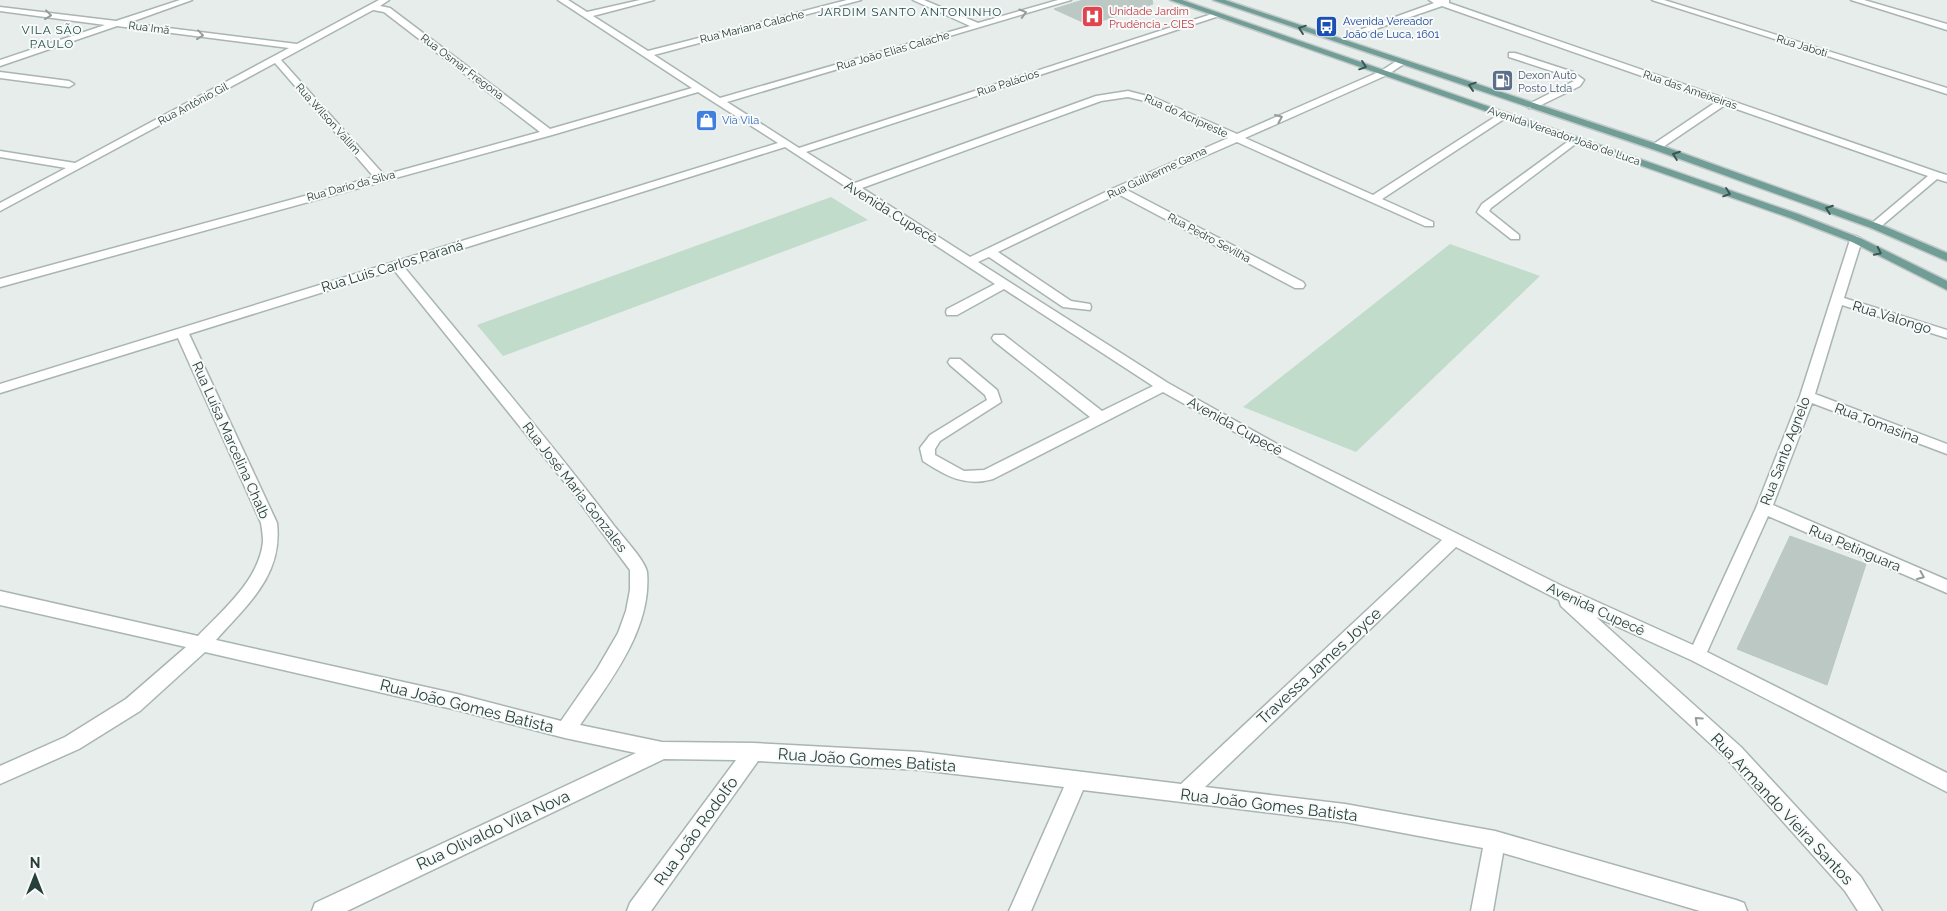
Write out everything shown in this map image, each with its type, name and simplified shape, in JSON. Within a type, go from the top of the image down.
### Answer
[{"type":"main road","name":"Avenida Vereador João de Luca","points":[[1174,0],[1856,240],[1947,286]]},
{"type":"main road","name":"Avenida Vereador João de Luca","points":[[1217,0],[1656,147],[1875,226],[1947,257]]},
{"type":"street","points":[[0,63],[188,0]]},
{"type":"street","name":"Rua Antônio Gil","points":[[0,208],[385,0]]},
{"type":"street","name":"Avenida Cupecê","points":[[562,0],[1163,386],[1272,447],[1455,538],[1556,591],[1697,655],[1947,783]]},
{"type":"street","points":[[586,15],[650,0]]},
{"type":"street","name":"Rua Mariana Calache","points":[[647,54],[857,0]]},
{"type":"street","points":[[917,0],[978,26]]},
{"type":"street","name":"Rua João Elias Calache","points":[[719,101],[1067,0]]},
{"type":"street","name":"Rua Jaboti","points":[[1656,0],[1947,91]]},
{"type":"street","points":[[1855,0],[1945,25]]},
{"type":"street","points":[[1355,33],[1442,1]]},
{"type":"street","name":"Rua das Ameixeiras","points":[[1442,1],[1942,177]]},
{"type":"street","name":"Rua Osmar Fregona","points":[[373,6],[387,10],[548,133]]},
{"type":"street","name":"Rua Imã","points":[[0,9],[298,47]]},
{"type":"street","name":"Rua Palácios","points":[[797,152],[1218,15]]},
{"type":"street","points":[[1512,56],[1570,74],[1579,80],[1576,84],[1532,106]]},
{"type":"street","name":"Rua Wilson Vallim","points":[[276,59],[381,178]]},
{"type":"street","name":"Rua Guilherme Gama","points":[[969,262],[1118,190],[1384,73],[1401,62]]},
{"type":"street","points":[[0,75],[69,84]]},
{"type":"street","name":"Rua Dario da Silva","points":[[0,283],[548,133],[701,88]]},
{"type":"street","name":"Rua do Acripreste","points":[[852,188],[1090,101],[1117,94],[1139,95],[1429,224]]},
{"type":"street","points":[[1656,147],[1724,101]]},
{"type":"street","points":[[1374,198],[1504,115]]},
{"type":"street","points":[[1515,237],[1483,212],[1486,206],[1574,140]]},
{"type":"street","name":"Rua Luis Carlos Paraná","points":[[0,389],[785,144]]},
{"type":"street","points":[[0,154],[77,167]]},
{"type":"street","points":[[1875,226],[1942,177]]},
{"type":"street","name":"Rua Pedro Sevilha","points":[[1118,190],[1300,285]]},
{"type":"street","name":"Rua Santo Agnelo","points":[[1697,655],[1764,508],[1807,396],[1856,240]]},
{"type":"street","points":[[990,252],[1068,304],[1085,307]]},
{"type":"street","name":"Rua José Maria Gonzales","points":[[396,265],[571,480],[638,569],[640,584],[638,605],[616,655],[566,730]]},
{"type":"street","points":[[952,312],[1004,284]]},
{"type":"street","name":"Rua Valongo","points":[[1838,300],[1947,334]]},
{"type":"street","name":"Rua Luísa Marcelina Chalb","points":[[0,775],[72,743],[133,705],[202,644],[248,592],[264,568],[271,542],[269,524],[182,333]]},
{"type":"street","points":[[999,338],[1101,418]]},
{"type":"street","points":[[955,362],[992,393],[994,402],[935,438],[927,448],[928,457],[959,476],[975,478],[988,475],[1163,386]]},
{"type":"street","name":"Rua Tomasina","points":[[1807,396],[1947,449]]},
{"type":"street","name":"Rua Petinguara","points":[[1764,508],[1947,587]]},
{"type":"street","name":"Travessa James Joyce","points":[[1184,794],[1455,538]]},
{"type":"street","name":"Rua Armando Vieira Santos","points":[[1556,591],[1734,753],[1852,884],[1871,911]]},
{"type":"street","name":"Rua João Gomes Batista","points":[[0,598],[457,702],[566,730],[662,750],[753,752],[921,762],[1345,813],[1495,841],[1736,911]]},
{"type":"street","name":"Rua Olivaldo Vila Nova","points":[[323,911],[662,750]]},
{"type":"street","name":"Rua João Rodolfo","points":[[638,911],[753,752]]},
{"type":"street","points":[[1020,911],[1077,781]]},
{"type":"street","points":[[1482,911],[1495,841]]},
{"type":"green space","points":[[831,197],[868,220],[503,356],[477,325]]},
{"type":"green space","points":[[1450,244],[1540,276],[1356,452],[1243,407]]},
{"type":"building","name":"Unidade Jardim Prudência - CIES","points":[[1083,0],[1152,0],[1153,4],[1089,25],[1054,9]]},
{"type":"building","points":[[1790,536],[1866,564],[1827,685],[1737,649]]},
{"type":"place","name":"Unidade Jardim Prudência - CIES","points":[[1093,17]]},
{"type":"place","name":"Avenida Vereador João de Luca, 1601","points":[[1327,27]]},
{"type":"place","name":"Dexon Auto Posto Ltda","points":[[1502,81]]},
{"type":"place","name":"Via Vila","points":[[706,120]]},
{"type":"district","name":"JARDIM SANTO ANTONINHO","points":[[910,12]]},
{"type":"district","name":"VILA SÃO PAULO","points":[[52,37]]}]
